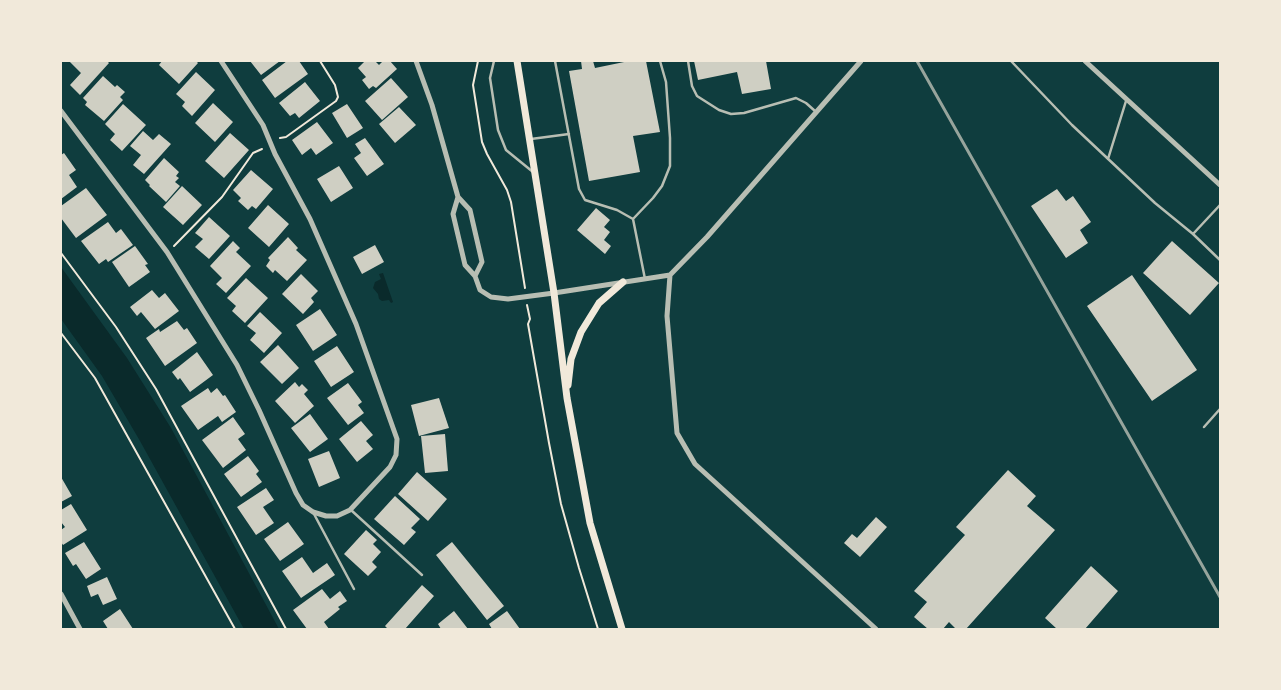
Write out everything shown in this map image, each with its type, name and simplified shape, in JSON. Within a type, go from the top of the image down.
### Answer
[{"type":"main road","points":[[517,61],[554,293],[567,398],[590,523],[622,629]]},
{"type":"main road","points":[[567,398],[571,359],[581,332],[599,303],[622,282]]},
{"type":"street","points":[[61,111],[167,252],[237,365],[296,494],[303,505],[313,512],[326,516],[337,516],[350,510],[390,467],[396,455],[397,439],[356,324],[310,219],[275,154],[263,125],[221,61]]},
{"type":"street","points":[[416,61],[432,105],[458,197],[470,210],[482,262],[475,276]]},
{"type":"street","points":[[1085,61],[1220,185]]},
{"type":"street","points":[[458,197],[453,214],[465,265],[475,276],[480,290],[492,297],[508,299],[670,274],[707,238],[860,62]]},
{"type":"street","points":[[670,274],[668,316],[677,433],[695,464],[876,629]]},
{"type":"street","points":[[61,594],[80,629]]},
{"type":"lane","points":[[494,61],[490,78],[498,130],[506,150],[535,173]]},
{"type":"lane","points":[[555,61],[578,189],[585,200],[617,210],[633,219],[645,279]]},
{"type":"lane","points":[[633,219],[654,198],[662,186],[670,166],[666,82],[660,61]]},
{"type":"lane","points":[[688,61],[692,86],[697,96],[719,110],[731,114],[744,113],[796,98],[806,103],[816,112]]},
{"type":"lane","points":[[1011,61],[1072,125],[1155,203],[1194,234],[1220,260]]},
{"type":"lane","points":[[1108,159],[1126,99]]},
{"type":"lane","points":[[530,139],[568,134]]},
{"type":"lane","points":[[1194,234],[1220,204]]},
{"type":"lane","points":[[1204,427],[1220,409]]},
{"type":"lane","points":[[350,510],[422,575]]},
{"type":"lane","points":[[313,512],[354,589]]},
{"type":"path","points":[[280,138],[286,137],[336,101],[338,97],[335,85],[320,61]]},
{"type":"path","points":[[478,61],[473,86],[482,142],[507,190],[511,202],[523,277]]},
{"type":"path","points":[[174,246],[222,197],[253,153],[262,149]]},
{"type":"path","points":[[61,253],[116,327],[156,389],[286,629]]},
{"type":"path","points":[[530,319],[528,324],[562,504],[598,629]]},
{"type":"path","points":[[61,333],[95,378],[235,629]]},
{"type":"water","points":[[61,267],[127,358],[171,428],[279,629],[244,629],[102,376],[61,319]]},
{"type":"water","points":[[383,273],[393,302],[391,303],[389,300],[382,301],[379,299],[378,294],[373,288],[375,282],[381,279],[379,274]]},
{"type":"building","points":[[69,61],[107,61],[109,63],[80,95],[70,85],[81,73]]},
{"type":"building","points":[[162,61],[196,61],[198,63],[179,84],[159,65]]},
{"type":"building","points":[[250,61],[280,61],[261,75]]},
{"type":"building","points":[[287,61],[299,61],[308,74],[275,98],[262,80]]},
{"type":"building","points":[[365,61],[375,61],[379,65],[383,61],[390,61],[397,69],[376,88],[373,86],[369,89],[362,80],[366,77],[358,68]]},
{"type":"building","points":[[581,61],[593,61],[595,68],[629,61],[646,61],[660,132],[633,136],[640,172],[589,181],[569,71],[582,69]]},
{"type":"building","points":[[694,61],[766,61],[771,89],[742,94],[737,72],[698,80]]},
{"type":"building","points":[[196,72],[215,90],[192,116],[182,106],[185,102],[176,94]]},
{"type":"building","points":[[103,76],[115,87],[117,85],[125,92],[120,97],[123,100],[104,121],[85,105],[87,102],[83,98]]},
{"type":"building","points":[[391,78],[408,97],[382,120],[365,101]]},
{"type":"building","points":[[305,82],[320,101],[299,118],[295,113],[290,116],[279,103]]},
{"type":"building","points":[[213,103],[233,122],[215,142],[195,123]]},
{"type":"building","points":[[123,104],[146,125],[122,151],[110,140],[115,134],[105,124]]},
{"type":"building","points":[[347,104],[363,128],[347,138],[332,113]]},
{"type":"building","points":[[399,107],[416,125],[395,143],[379,124]]},
{"type":"building","points":[[317,122],[333,143],[316,155],[311,148],[302,155],[292,140]]},
{"type":"building","points":[[143,131],[153,140],[159,134],[171,144],[144,174],[133,165],[141,155],[130,146]]},
{"type":"building","points":[[230,133],[249,150],[224,178],[205,161]]},
{"type":"building","points":[[365,138],[384,164],[367,176],[354,158],[361,153],[355,144]]},
{"type":"building","points":[[64,153],[76,170],[69,175],[77,187],[61,199],[61,155]]},
{"type":"building","points":[[164,158],[179,172],[176,176],[179,178],[175,182],[180,186],[166,202],[145,180]]},
{"type":"building","points":[[339,166],[353,188],[331,202],[317,179]]},
{"type":"building","points":[[251,170],[273,189],[256,209],[252,206],[248,210],[238,201],[241,198],[233,190]]},
{"type":"building","points":[[182,186],[202,205],[183,225],[163,207]]},
{"type":"building","points":[[86,188],[107,215],[76,238],[61,218],[61,206]]},
{"type":"building","points":[[1057,189],[1066,201],[1073,196],[1091,222],[1080,230],[1088,243],[1066,258],[1031,206]]},
{"type":"building","points":[[268,205],[289,224],[269,247],[248,228]]},
{"type":"building","points":[[596,208],[610,220],[604,227],[610,232],[604,240],[611,246],[605,254],[577,230]]},
{"type":"building","points":[[209,217],[230,236],[209,259],[195,247],[203,239],[195,233]]},
{"type":"building","points":[[108,222],[116,233],[121,229],[133,245],[108,262],[106,259],[99,264],[81,241]]},
{"type":"building","points":[[288,237],[298,248],[296,250],[307,260],[287,281],[275,270],[273,273],[266,266],[270,260],[268,258]]},
{"type":"building","points":[[233,241],[240,248],[236,252],[251,266],[226,293],[216,284],[222,278],[210,266]]},
{"type":"building","points":[[1172,241],[1219,283],[1190,315],[1143,273]]},
{"type":"building","points":[[375,245],[384,262],[362,274],[353,257]]},
{"type":"building","points":[[135,246],[148,264],[145,265],[150,272],[129,287],[112,262]]},
{"type":"building","points":[[301,274],[318,291],[311,298],[314,302],[303,314],[282,294]]},
{"type":"building","points":[[1132,275],[1197,370],[1152,401],[1087,306]]},
{"type":"building","points":[[246,278],[268,298],[245,323],[232,311],[236,306],[227,298]]},
{"type":"building","points":[[152,290],[159,298],[165,293],[179,311],[155,329],[141,312],[137,316],[130,307]]},
{"type":"building","points":[[320,309],[337,335],[313,351],[296,325]]},
{"type":"building","points":[[260,312],[282,333],[264,353],[250,340],[256,333],[247,326]]},
{"type":"building","points":[[177,321],[184,330],[187,328],[197,343],[165,366],[146,338],[159,329],[160,332]]},
{"type":"building","points":[[278,345],[299,368],[282,384],[260,362]]},
{"type":"building","points":[[337,346],[354,372],[331,387],[314,361]]},
{"type":"building","points":[[197,352],[213,375],[190,392],[180,378],[178,380],[172,372]]},
{"type":"building","points":[[295,382],[299,387],[302,384],[308,390],[304,394],[314,406],[295,423],[275,401]]},
{"type":"building","points":[[348,383],[362,402],[358,405],[364,413],[348,425],[327,398]]},
{"type":"building","points":[[208,388],[211,393],[217,388],[223,396],[225,395],[236,412],[222,422],[218,416],[198,430],[181,406]]},
{"type":"building","points":[[439,398],[449,428],[419,436],[411,405]]},
{"type":"building","points":[[310,414],[328,439],[310,452],[291,428]]},
{"type":"building","points":[[233,417],[245,434],[238,439],[246,450],[223,468],[202,440]]},
{"type":"building","points":[[361,421],[373,435],[366,441],[373,449],[357,462],[339,439]]},
{"type":"building","points":[[445,434],[448,471],[425,473],[421,436]]},
{"type":"building","points":[[329,451],[340,478],[319,487],[308,459]]},
{"type":"building","points":[[248,456],[259,471],[256,474],[262,482],[241,497],[224,474]]},
{"type":"building","points":[[1008,470],[1036,496],[1027,506],[1055,530],[966,629],[956,629],[949,622],[943,629],[928,629],[914,617],[927,602],[914,591],[965,535],[956,527]]},
{"type":"building","points":[[417,472],[447,499],[428,521],[398,494]]},
{"type":"building","points":[[61,477],[72,496],[61,502]]},
{"type":"building","points":[[266,488],[274,500],[263,507],[274,523],[256,535],[237,507]]},
{"type":"building","points":[[395,496],[420,519],[411,528],[416,532],[404,545],[374,519]]},
{"type":"building","points":[[71,504],[87,530],[63,545],[61,542],[61,530],[65,527],[61,522],[61,510]]},
{"type":"building","points":[[876,517],[887,527],[860,557],[844,543],[852,534],[857,538]]},
{"type":"building","points":[[288,522],[304,544],[280,561],[264,539]]},
{"type":"building","points":[[366,530],[377,540],[373,544],[381,552],[372,562],[377,567],[368,576],[344,554]]},
{"type":"building","points":[[84,542],[101,569],[86,579],[76,564],[73,566],[65,553]]},
{"type":"building","points":[[452,542],[504,606],[487,620],[436,555]]},
{"type":"building","points":[[302,557],[313,573],[327,563],[335,575],[301,598],[282,571]]},
{"type":"building","points":[[1091,566],[1118,591],[1085,629],[1057,629],[1045,618]]},
{"type":"building","points":[[107,577],[117,599],[103,605],[98,594],[91,597],[87,586]]},
{"type":"building","points":[[422,585],[434,596],[405,629],[388,629],[385,626]]},
{"type":"building","points":[[322,589],[330,599],[340,591],[347,601],[338,607],[340,609],[324,622],[329,629],[307,629],[293,610]]},
{"type":"building","points":[[120,609],[133,629],[108,629],[103,621]]},
{"type":"building","points":[[454,611],[468,629],[441,629],[438,624]]},
{"type":"building","points":[[507,611],[520,629],[492,629],[489,624]]},
{"type":"railway","points":[[917,61],[1220,597]]}]
